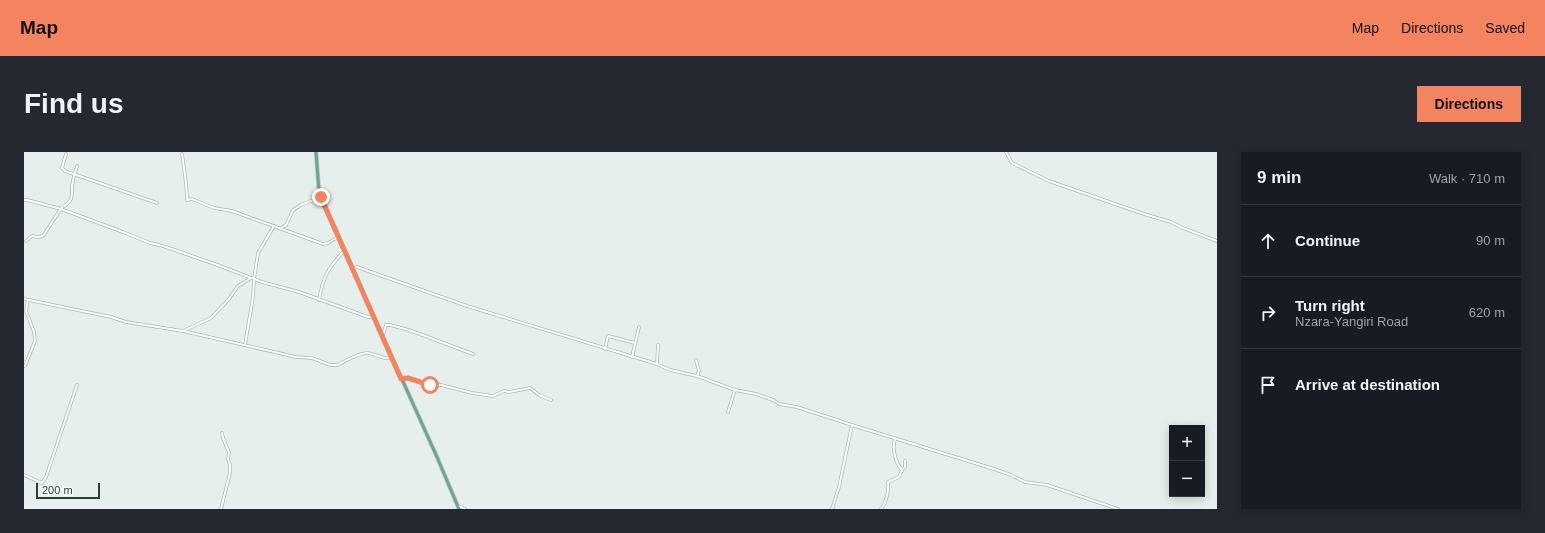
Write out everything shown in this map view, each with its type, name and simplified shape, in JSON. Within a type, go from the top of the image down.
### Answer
[{"type":"main road","points":[[316,152],[320,193],[323,204],[458,507]]},
{"type":"street","points":[[1006,152],[1012,163],[1049,181],[1171,222],[1217,241]]},
{"type":"street","points":[[66,154],[62,168],[75,175],[157,202]]},
{"type":"street","points":[[182,154],[185,181],[188,188],[187,200],[192,200],[214,208],[232,211],[323,244],[328,243],[338,236]]},
{"type":"street","points":[[26,241],[32,236],[43,236],[61,210],[67,205],[73,194],[72,186],[77,166]]},
{"type":"street","points":[[285,230],[293,210],[313,200],[320,193]]},
{"type":"street","points":[[24,200],[61,210],[253,279],[299,292],[365,316],[373,316]]},
{"type":"street","points":[[280,228],[286,225]]},
{"type":"street","points":[[245,345],[253,297],[253,279],[258,253],[274,226]]},
{"type":"street","points":[[319,300],[322,281],[326,273],[330,266],[344,251]]},
{"type":"street","points":[[352,270],[357,267],[467,306],[657,364],[670,370],[697,376],[735,390],[756,394],[773,400],[779,404],[797,407],[994,469],[1025,482],[1048,485],[1118,509]]},
{"type":"street","points":[[183,331],[211,318],[226,303],[238,286],[253,279]]},
{"type":"street","points":[[24,299],[126,322],[183,331],[296,357],[312,358],[333,365],[337,365],[367,353],[386,358],[392,357]]},
{"type":"street","points":[[25,366],[35,342],[34,332],[26,311],[28,300]]},
{"type":"street","points":[[382,336],[386,325],[390,325],[409,330],[474,354]]},
{"type":"street","points":[[632,357],[639,327]]},
{"type":"street","points":[[605,349],[608,336],[635,343]]},
{"type":"street","points":[[657,364],[658,345]]},
{"type":"street","points":[[696,360],[699,371],[697,376]]},
{"type":"street","points":[[401,379],[408,378],[424,384],[441,384],[472,393],[493,396],[504,390],[509,392],[530,388],[539,395],[551,400]]},
{"type":"street","points":[[24,475],[42,482],[46,477],[77,385]]},
{"type":"street","points":[[728,412],[735,390]]},
{"type":"street","points":[[832,509],[839,487],[852,425]]},
{"type":"street","points":[[221,509],[230,473],[228,459],[230,452],[222,433]]},
{"type":"street","points":[[895,439],[895,459],[902,470]]},
{"type":"street","points":[[880,509],[884,505],[887,496],[888,482],[899,477],[905,467],[905,461]]},
{"type":"street","points":[[458,507],[465,509]]},
{"type":"route","points":[[321,197],[401,379],[408,378],[430,385]]}]
